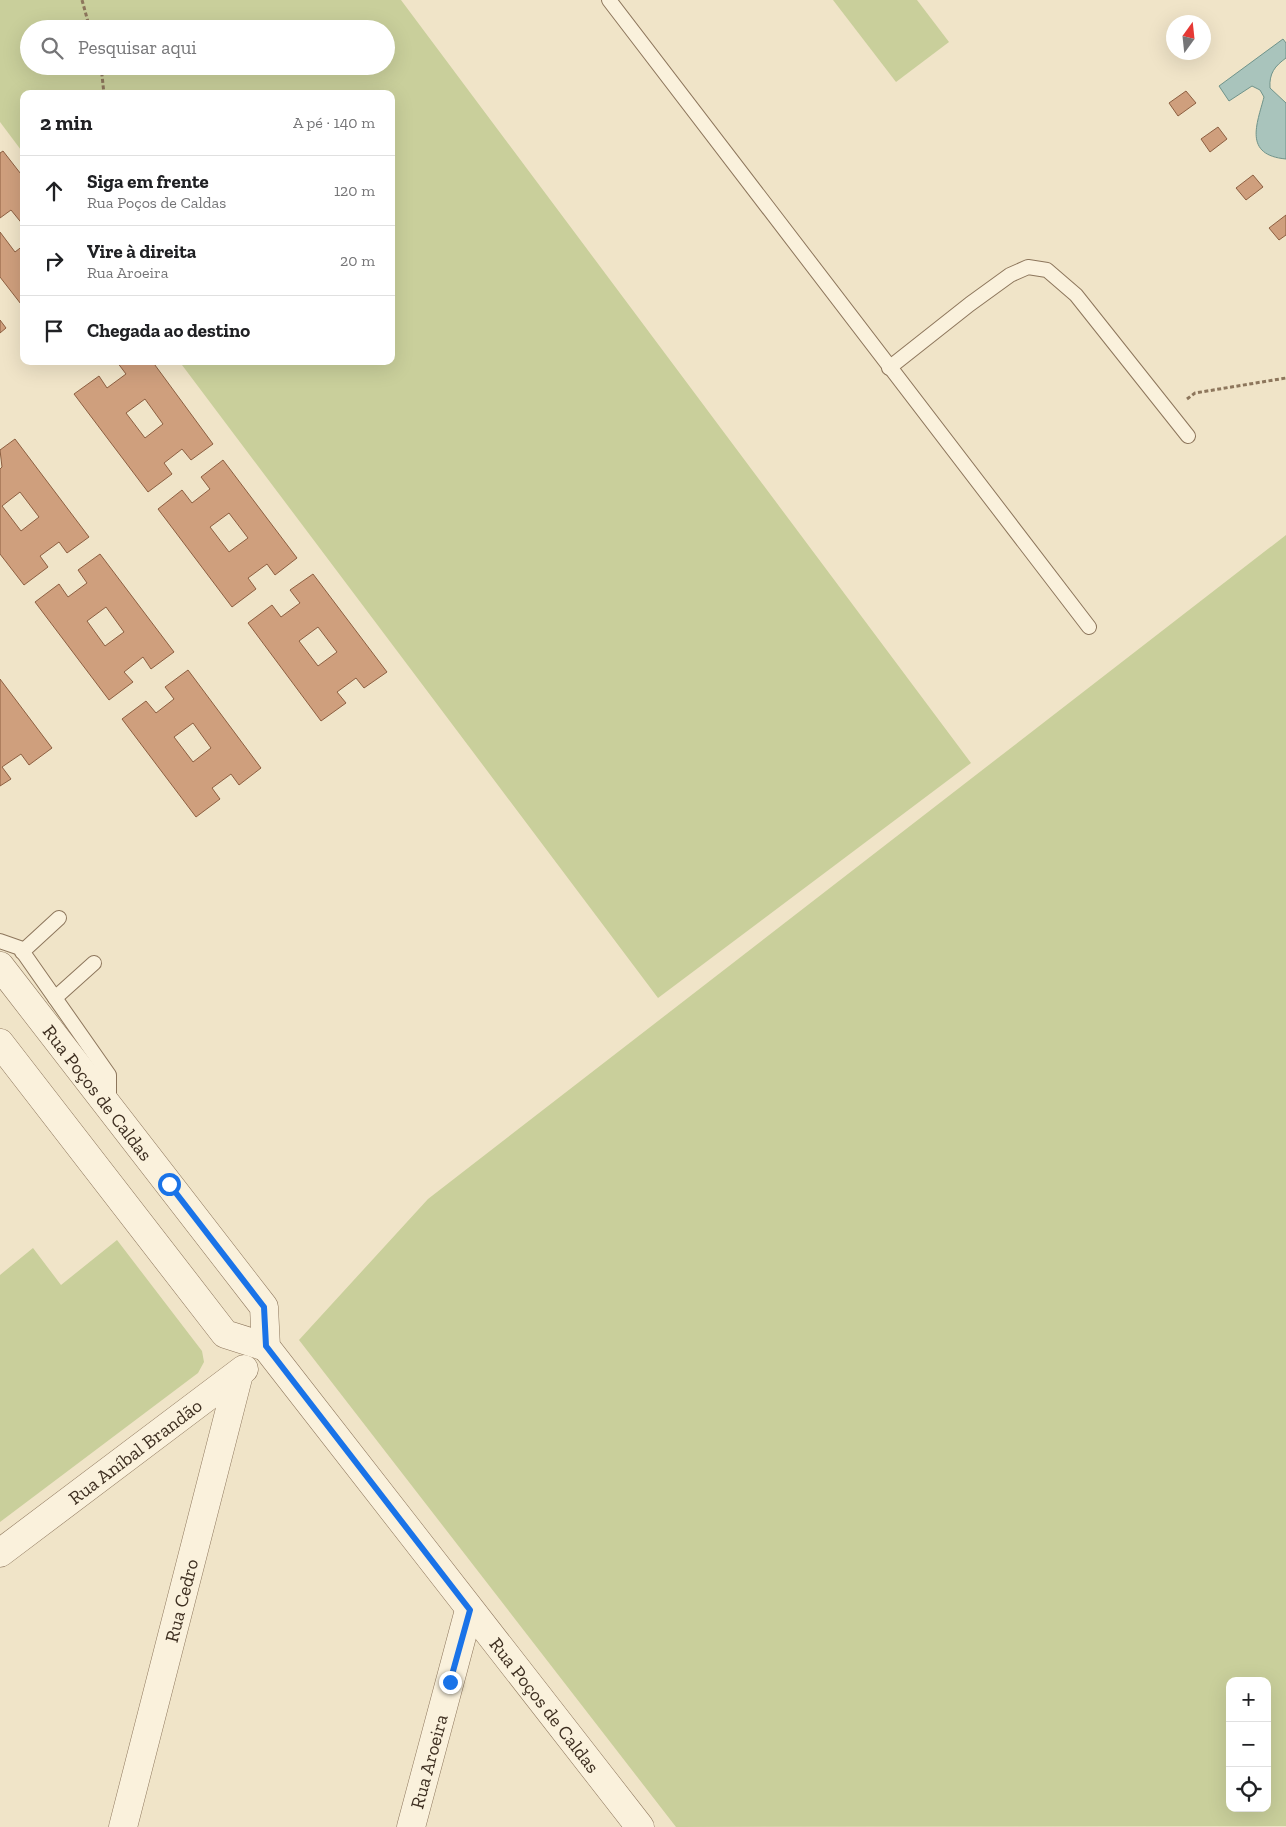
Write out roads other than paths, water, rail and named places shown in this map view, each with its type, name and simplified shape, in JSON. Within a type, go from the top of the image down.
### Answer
[{"type":"street","name":"Rua Poços de Caldas","points":[[11,959],[109,1107],[264,1307],[266,1346],[640,1827]]},
{"type":"street","points":[[0,1043],[225,1334],[266,1346]]},
{"type":"street","name":"Rua Aníbal Brandão","points":[[0,1553],[239,1374],[266,1346]]},
{"type":"street","name":"Rua Cedro","points":[[123,1827],[239,1374]]},
{"type":"street","name":"Rua Aroeira","points":[[410,1827],[470,1610]]},
{"type":"lane","points":[[609,0],[1089,627]]},
{"type":"lane","points":[[889,368],[1010,275],[1028,267],[1048,270],[1076,295],[1188,436]]},
{"type":"lane","points":[[11,959],[60,918]]},
{"type":"lane","points":[[0,941],[20,948],[11,959]]},
{"type":"lane","points":[[11,959],[55,998],[109,1075],[109,1107]]},
{"type":"lane","points":[[55,998],[94,963]]},
{"type":"water","points":[[1283,39],[1286,43],[1286,58],[1274,70],[1270,88],[1286,103],[1286,159],[1272,156],[1263,151],[1258,145],[1256,137],[1258,118],[1264,97],[1260,90],[1252,86],[1229,101],[1219,86]]}]
